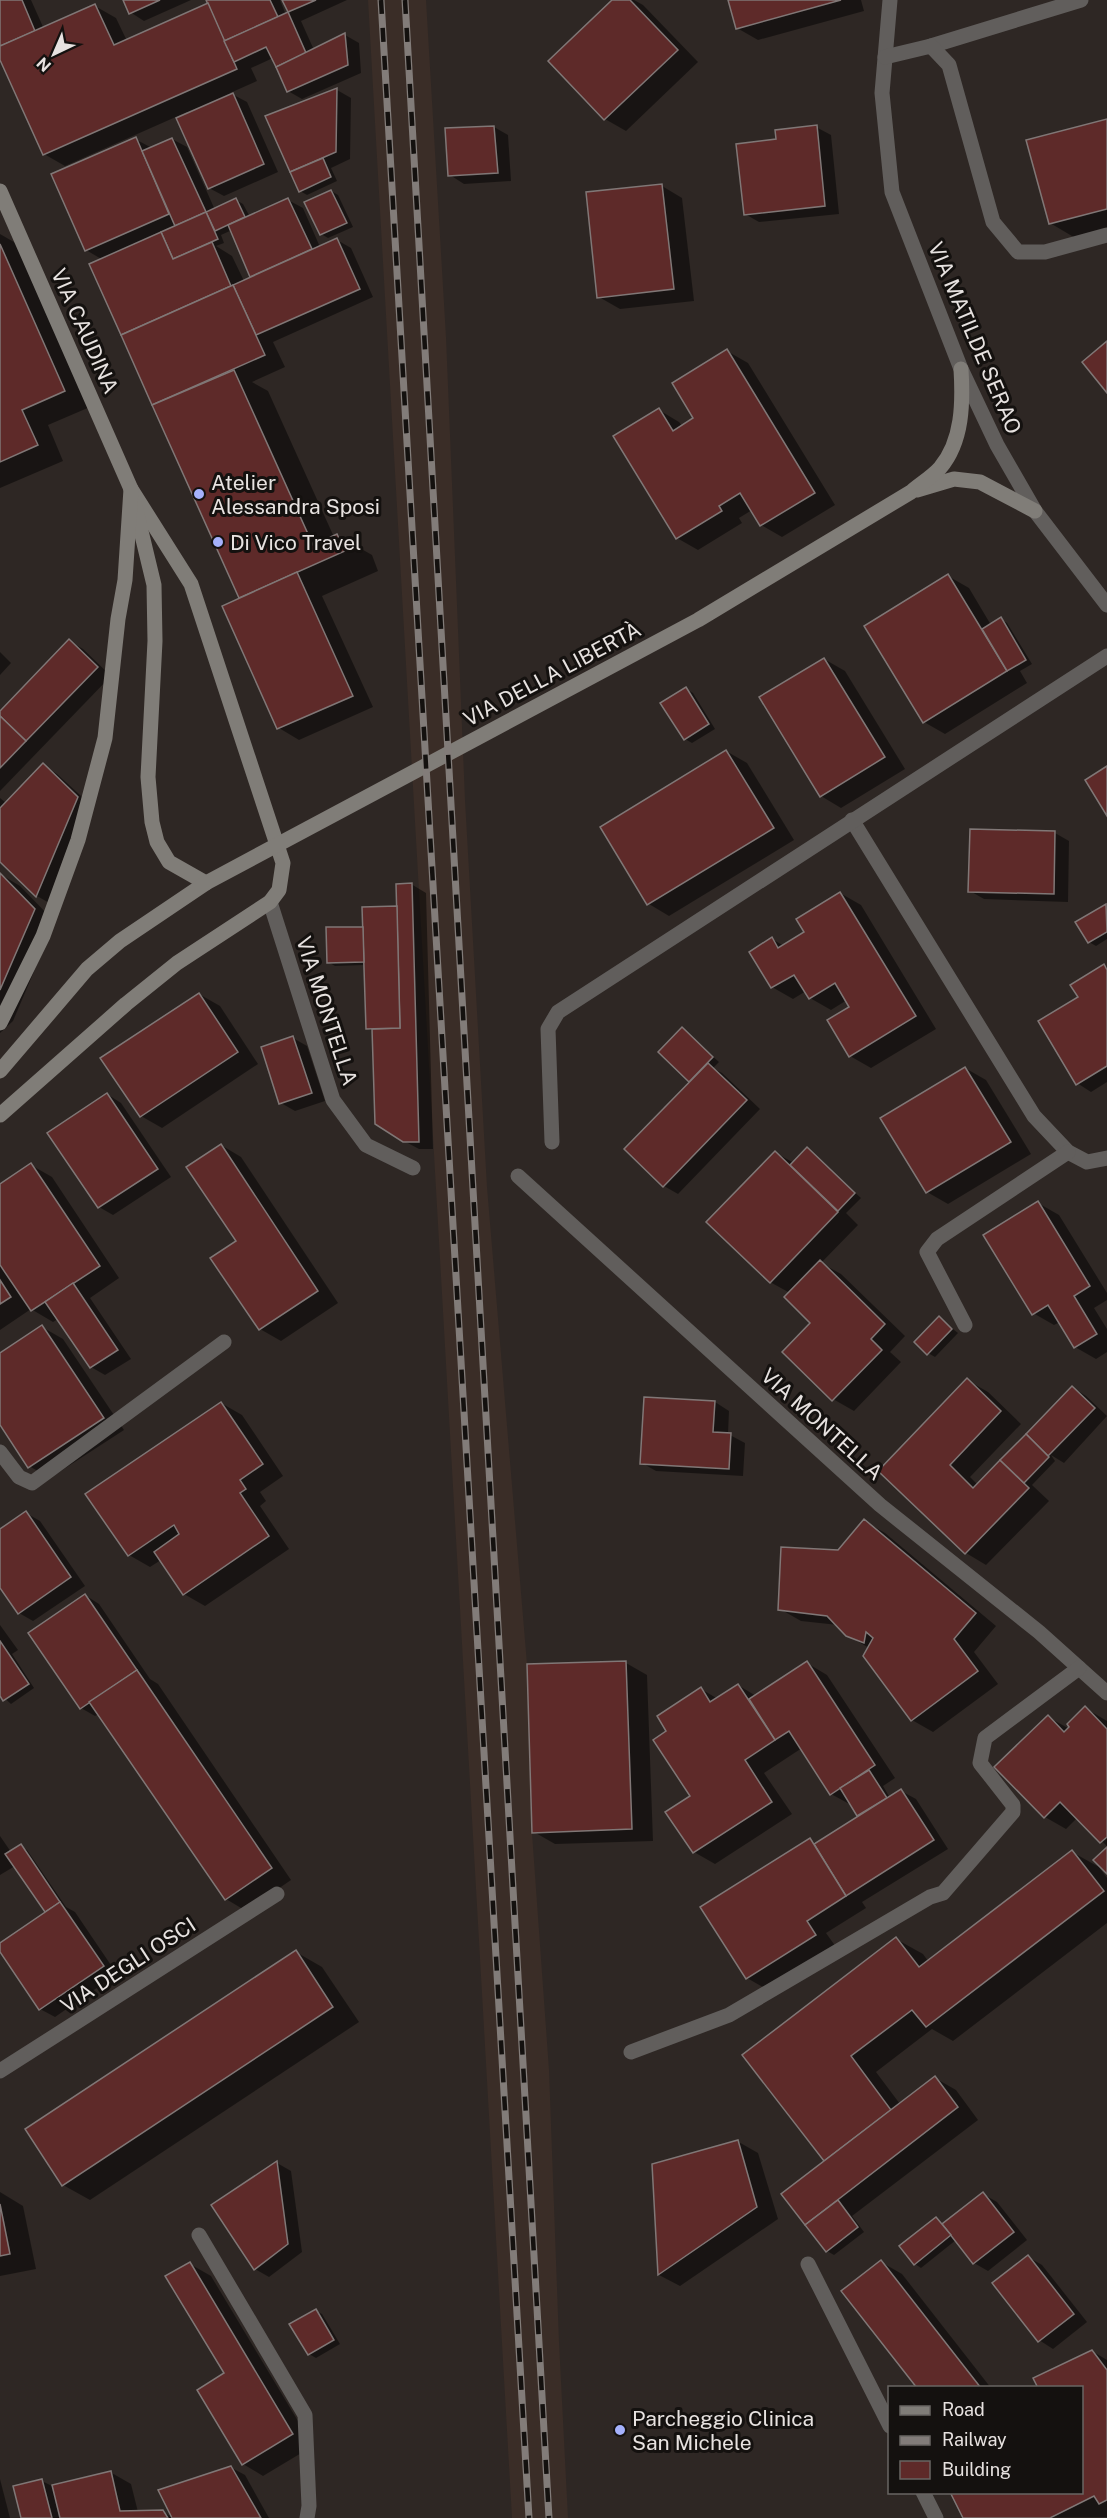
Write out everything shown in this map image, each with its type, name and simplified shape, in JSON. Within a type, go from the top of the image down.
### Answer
[{"type":"street","name":"VIA MATILDE SERAO","points":[[890,0],[882,93],[892,192],[961,369],[997,445],[1035,511],[1107,605]]},
{"type":"street","points":[[885,57],[931,46],[1081,0]]},
{"type":"street","points":[[931,46],[949,65],[993,222],[1018,252],[1045,252],[1107,235]]},
{"type":"street","name":"VIA CAUDINA","points":[[0,191],[131,489]]},
{"type":"street","name":"VIA DELLA LIBERTÀ","points":[[0,1071],[87,969],[120,941],[206,883],[698,620],[911,492],[940,468],[949,453],[958,430],[963,403],[961,369]]},
{"type":"street","name":"VIA DELLA LIBERTÀ","points":[[911,492],[954,479],[980,482],[1035,511]]},
{"type":"street","points":[[131,489],[154,585],[148,777],[152,822],[157,843],[169,862],[206,883]]},
{"type":"street","points":[[0,1115],[160,976],[270,902],[279,890],[283,863],[191,584],[131,489]]},
{"type":"street","points":[[0,1023],[47,925],[78,840],[105,738],[118,619],[125,580],[131,489]]},
{"type":"street","points":[[552,1142],[548,1029],[558,1012],[1107,656]]},
{"type":"street","points":[[852,820],[1034,1116],[1068,1152],[1087,1162],[1107,1158]]},
{"type":"street","name":"VIA MONTELLA","points":[[270,902],[333,1100],[366,1145],[413,1168]]},
{"type":"street","points":[[965,1325],[927,1252],[937,1239],[1068,1152]]},
{"type":"street","name":"VIA MONTELLA","points":[[518,1176],[880,1505],[1039,1632],[1107,1693]]},
{"type":"street","points":[[0,1452],[19,1477],[32,1483],[224,1342]]},
{"type":"street","points":[[631,2052],[729,2015],[930,1897],[943,1893],[1012,1812],[1013,1805],[980,1762],[985,1738],[1079,1668]]},
{"type":"street","name":"VIA DEGLI OSCI","points":[[0,2071],[277,1894]]},
{"type":"street","points":[[199,2235],[305,2415],[308,2518]]},
{"type":"street","points":[[808,2264],[888,2422]]},
{"type":"street","points":[[923,2494],[936,2518]]},
{"type":"shaded area","points":[[368,0],[426,0],[446,337],[465,800],[487,1187],[527,1664],[532,1833],[549,2070],[568,2518],[512,2518]]},
{"type":"building","points":[[0,0],[22,0],[35,31],[0,46]]},
{"type":"building","points":[[123,0],[160,0],[129,14]]},
{"type":"building","points":[[206,0],[270,0],[278,17],[224,41]]},
{"type":"building","points":[[282,0],[316,0],[288,12]]},
{"type":"building","points":[[612,0],[630,0],[678,50],[604,120],[548,61]]},
{"type":"building","points":[[728,0],[841,0],[736,29]]},
{"type":"building","points":[[208,3],[237,69],[43,155],[0,60],[0,46],[95,4],[114,45]]},
{"type":"building","points":[[288,12],[306,53],[276,67],[266,47],[234,62],[224,41]]},
{"type":"building","points":[[345,33],[348,65],[287,92],[276,67]]},
{"type":"building","points":[[337,88],[336,152],[290,172],[265,116]]},
{"type":"building","points":[[233,93],[264,164],[208,189],[176,118]]},
{"type":"building","points":[[1107,119],[1107,209],[1049,224],[1026,140]]},
{"type":"building","points":[[817,125],[825,206],[744,215],[736,144],[776,139],[775,130]]},
{"type":"building","points":[[494,126],[498,173],[448,176],[445,128]]},
{"type":"building","points":[[136,137],[169,214],[85,251],[51,174]]},
{"type":"building","points":[[172,138],[206,212],[175,226],[142,151]]},
{"type":"building","points":[[323,158],[331,177],[299,192],[290,172]]},
{"type":"building","points":[[662,184],[674,289],[597,298],[586,192]]},
{"type":"building","points":[[331,190],[347,223],[320,235],[304,202]]},
{"type":"building","points":[[236,198],[245,217],[215,231],[206,212]]},
{"type":"building","points":[[288,198],[312,249],[250,277],[228,225]]},
{"type":"building","points":[[206,212],[218,239],[173,259],[161,232]]},
{"type":"building","points":[[161,232],[173,259],[212,242],[231,286],[121,335],[89,264]]},
{"type":"building","points":[[337,238],[360,289],[256,335],[233,285]]},
{"type":"building","points":[[0,244],[65,391],[22,410],[38,445],[0,462]]},
{"type":"building","points":[[233,285],[265,355],[152,405],[121,335]]},
{"type":"building","points":[[1107,341],[1107,393],[1082,362]]},
{"type":"building","points":[[727,349],[815,493],[760,526],[740,493],[719,506],[722,511],[676,539],[613,436],[659,408],[673,431],[693,418],[672,383]]},
{"type":"building","points":[[234,370],[313,545],[337,534],[345,551],[239,598],[152,405]]},
{"type":"building","points":[[297,572],[353,696],[277,729],[222,606]]},
{"type":"building","points":[[948,574],[1007,671],[923,723],[864,626]]},
{"type":"building","points":[[1001,617],[1026,660],[1007,671],[982,629]]},
{"type":"building","points":[[69,639],[98,667],[26,741],[0,716],[0,711]]},
{"type":"building","points":[[824,658],[885,757],[820,797],[759,697]]},
{"type":"building","points":[[686,687],[709,724],[684,740],[660,703]]},
{"type":"building","points":[[0,716],[26,741],[0,768]]},
{"type":"building","points":[[726,750],[774,828],[647,905],[600,827]]},
{"type":"building","points":[[43,763],[78,797],[36,897],[0,862],[0,808]]},
{"type":"building","points":[[1107,766],[1107,816],[1085,780]]},
{"type":"building","points":[[970,829],[1055,831],[1054,894],[968,892]]},
{"type":"building","points":[[0,873],[35,909],[0,990]]},
{"type":"building","points":[[412,883],[419,1142],[403,1142],[375,1124],[372,1029],[400,1028],[396,884]]},
{"type":"building","points":[[840,892],[916,1016],[849,1057],[827,1020],[849,1007],[835,983],[809,999],[794,975],[771,988],[749,952],[772,937],[778,948],[804,932],[796,919]]},
{"type":"building","points":[[1106,904],[1107,932],[1088,943],[1075,922]]},
{"type":"building","points":[[397,906],[400,1028],[366,1029],[362,907]]},
{"type":"building","points":[[326,927],[363,927],[364,962],[327,963]]},
{"type":"building","points":[[1104,964],[1107,970],[1107,1066],[1076,1085],[1038,1021],[1078,997],[1070,985]]},
{"type":"building","points":[[199,993],[238,1052],[140,1117],[100,1058]]},
{"type":"building","points":[[682,1027],[713,1057],[689,1082],[658,1052]]},
{"type":"building","points":[[293,1036],[312,1093],[279,1104],[261,1047]]},
{"type":"building","points":[[708,1063],[747,1100],[663,1187],[624,1149]]},
{"type":"building","points":[[965,1067],[1011,1142],[926,1193],[880,1118]]},
{"type":"building","points":[[107,1093],[158,1169],[98,1208],[47,1133]]},
{"type":"building","points":[[221,1144],[318,1291],[259,1330],[210,1258],[236,1241],[186,1167]]},
{"type":"building","points":[[807,1147],[855,1193],[838,1211],[790,1165]]},
{"type":"building","points":[[775,1151],[838,1212],[770,1283],[706,1222]]},
{"type":"building","points":[[31,1163],[100,1266],[31,1311],[0,1265],[0,1184]]},
{"type":"building","points":[[1038,1201],[1090,1286],[1074,1296],[1097,1334],[1074,1348],[1048,1305],[1032,1315],[983,1235]]},
{"type":"building","points":[[820,1260],[885,1324],[871,1339],[882,1350],[832,1401],[782,1352],[810,1323],[784,1297]]},
{"type":"building","points":[[0,1280],[11,1297],[0,1304]]},
{"type":"building","points":[[73,1283],[118,1350],[90,1368],[45,1302]]},
{"type":"building","points":[[939,1316],[952,1329],[927,1355],[914,1342]]},
{"type":"building","points":[[42,1325],[104,1418],[28,1468],[0,1425],[0,1353]]},
{"type":"building","points":[[967,1378],[1001,1411],[950,1465],[973,1488],[1000,1460],[1029,1488],[965,1554],[878,1471]]},
{"type":"building","points":[[1072,1386],[1095,1408],[1048,1456],[1026,1434]]},
{"type":"building","points":[[644,1397],[715,1401],[713,1432],[731,1433],[729,1469],[640,1464]]},
{"type":"building","points":[[221,1402],[263,1464],[240,1480],[246,1489],[240,1493],[269,1536],[183,1595],[154,1552],[179,1534],[174,1525],[128,1556],[85,1494]]},
{"type":"building","points":[[1026,1434],[1049,1457],[1024,1483],[1000,1460]]},
{"type":"building","points":[[26,1511],[71,1577],[18,1614],[0,1588],[0,1529]]},
{"type":"building","points":[[864,1519],[976,1613],[954,1639],[978,1671],[911,1721],[863,1656],[873,1638],[866,1632],[864,1643],[846,1636],[827,1616],[778,1610],[781,1547],[838,1550]]},
{"type":"building","points":[[85,1594],[137,1670],[80,1709],[28,1633]]},
{"type":"building","points":[[0,1641],[29,1684],[3,1701],[0,1696]]},
{"type":"building","points":[[626,1661],[632,1829],[532,1833],[527,1664]]},
{"type":"building","points":[[807,1661],[875,1765],[830,1795],[789,1731],[775,1740],[749,1699]]},
{"type":"building","points":[[137,1670],[272,1868],[225,1900],[89,1702]]},
{"type":"building","points":[[738,1684],[775,1740],[745,1760],[772,1802],[693,1853],[665,1812],[690,1796],[653,1740],[666,1731],[657,1716],[701,1687],[710,1702]]},
{"type":"building","points":[[1085,1706],[1107,1729],[1107,1837],[1100,1843],[1060,1802],[1044,1818],[994,1767],[1048,1715],[1064,1732],[1069,1727],[1067,1724]]},
{"type":"building","points":[[869,1770],[887,1798],[857,1816],[840,1788]]},
{"type":"building","points":[[901,1789],[934,1840],[846,1896],[814,1844]]},
{"type":"building","points":[[810,1838],[846,1896],[807,1921],[816,1935],[746,1979],[700,1907]]},
{"type":"building","points":[[21,1844],[60,1902],[45,1912],[5,1854]]},
{"type":"building","points":[[1107,1847],[1107,1874],[1093,1860]]},
{"type":"building","points":[[1072,1850],[1104,1891],[926,2027],[912,2010],[851,2056],[891,2110],[824,2161],[742,2055],[896,1937],[919,1967]]},
{"type":"building","points":[[60,1902],[104,1966],[39,2010],[0,1952],[0,1943]]},
{"type":"building","points":[[296,1950],[333,2007],[62,2186],[25,2129]]},
{"type":"building","points":[[935,2076],[958,2107],[805,2225],[781,2194]]},
{"type":"building","points":[[738,2140],[757,2207],[658,2275],[652,2164]]},
{"type":"building","points":[[277,2161],[288,2244],[254,2270],[211,2205]]},
{"type":"building","points":[[983,2192],[1014,2232],[973,2264],[942,2224]]},
{"type":"building","points":[[838,2200],[858,2227],[826,2252],[805,2225]]},
{"type":"building","points":[[0,2204],[10,2254],[0,2256]]},
{"type":"building","points":[[936,2217],[951,2235],[914,2265],[899,2246]]},
{"type":"building","points":[[1028,2255],[1074,2314],[1038,2342],[992,2283]]},
{"type":"building","points":[[881,2260],[979,2386],[915,2386],[841,2291]]},
{"type":"building","points":[[190,2262],[293,2434],[242,2465],[197,2390],[224,2373],[165,2276]]},
{"type":"building","points":[[316,2309],[334,2340],[308,2355],[289,2324]]},
{"type":"building","points":[[1092,2350],[1107,2370],[1107,2500],[1099,2504],[1094,2496],[1050,2518],[963,2518],[951,2494],[1083,2494],[1083,2386],[1037,2386],[1033,2378]]},
{"type":"building","points":[[231,2466],[261,2518],[172,2518],[158,2490]]},
{"type":"building","points":[[111,2471],[120,2511],[163,2510],[168,2518],[60,2518],[52,2485]]},
{"type":"building","points":[[42,2479],[52,2518],[21,2518],[13,2486]]},
{"type":"railway","points":[[381,0],[529,2518]]},
{"type":"railway","points":[[405,0],[549,2518]]},
{"type":"place","name":"Atelier Alessandra Sposi","points":[[199,494]]},
{"type":"place","name":"Di Vico Travel","points":[[218,542]]},
{"type":"place","name":"Parcheggio Clinica San Michele","points":[[620,2430]]}]
